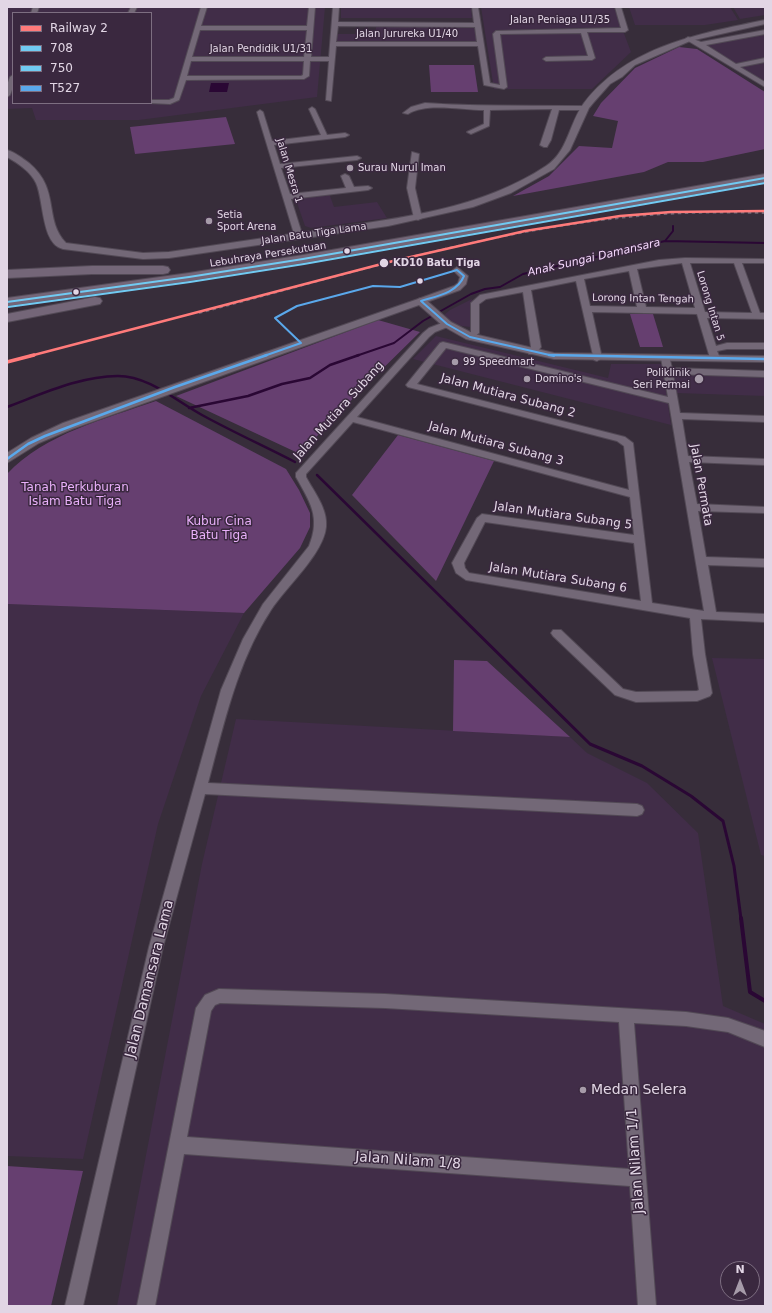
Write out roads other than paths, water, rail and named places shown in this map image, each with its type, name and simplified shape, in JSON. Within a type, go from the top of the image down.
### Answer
[{"type":"highway","name":"Lebuhraya Persekutuan","points":[[7,302],[184,273],[765,170]]},
{"type":"highway","name":"Lebuhraya Persekutuan","points":[[7,293],[184,273],[520,222],[765,178]]},
{"type":"highway","points":[[7,274],[92,270],[184,273]]},
{"type":"highway","points":[[7,318],[50,311],[166,286],[184,273]]},
{"type":"street","points":[[152,102],[170,102],[177,99],[204,7]]},
{"type":"street","points":[[183,78],[302,78],[306,76],[312,7]]},
{"type":"street","points":[[329,100],[336,7]]},
{"type":"street","points":[[475,7],[480,44]]},
{"type":"street","name":"Jalan Peniaga U1/35","points":[[480,44],[487,85],[504,87],[496,34],[502,31],[625,30],[618,7]]},
{"type":"street","name":"Jalan Batu Tiga Lama","points":[[694,39],[765,17]]},
{"type":"street","points":[[335,22],[477,22]]},
{"type":"street","name":"Jalan Batu Tiga Lama","points":[[9,157],[34,172],[42,184],[52,236],[62,246],[154,256],[299,237],[418,218],[449,211],[492,198],[527,182],[551,167],[566,150],[585,108],[613,78],[619,75],[632,63],[675,42],[765,22]]},
{"type":"street","points":[[198,28],[310,28]]},
{"type":"street","points":[[546,59],[592,58],[583,30]]},
{"type":"street","points":[[675,42],[765,32]]},
{"type":"street","points":[[694,39],[765,85]]},
{"type":"street","name":"Jalan Jurureka U1/40","points":[[334,44],[480,44]]},
{"type":"street","name":"Jalan Pendidik U1/31","points":[[189,59],[333,59]]},
{"type":"street","points":[[734,66],[765,60]]},
{"type":"street","points":[[7,95],[12,80]]},
{"type":"street","points":[[406,113],[413,108],[425,106],[464,111],[487,108],[585,108]]},
{"type":"street","points":[[544,145],[547,140],[556,107]]},
{"type":"street","points":[[312,108],[325,137]]},
{"type":"street","points":[[471,132],[487,125],[487,108]]},
{"type":"street","name":"Jalan Mesra 1","points":[[260,112],[299,237]]},
{"type":"street","points":[[270,142],[344,135]]},
{"type":"street","points":[[415,154],[411,188],[418,218]]},
{"type":"street","points":[[277,166],[357,158]]},
{"type":"street","points":[[345,176],[351,190]]},
{"type":"street","points":[[287,197],[368,188]]},
{"type":"street","points":[[470,337],[475,333],[475,303],[483,297],[659,262],[685,260],[765,261]]},
{"type":"street","name":"Lorong Intan 5","points":[[685,260],[713,354]]},
{"type":"street","points":[[737,260],[761,316]]},
{"type":"street","points":[[632,267],[642,310]]},
{"type":"street","points":[[7,459],[28,444],[45,436],[175,387],[425,304],[462,284],[464,276],[458,270]]},
{"type":"street","points":[[580,278],[597,358]]},
{"type":"street","points":[[527,289],[536,347],[532,352]]},
{"type":"street","points":[[425,304],[447,324],[470,337],[554,356],[597,358],[666,358],[713,354],[765,359]]},
{"type":"street","name":"Lorong Intan Tengah","points":[[586,310],[642,310],[761,316]]},
{"type":"street","name":"Jalan Mutiara Subang","points":[[242,656],[267,607],[314,547],[322,526],[320,513],[301,478],[301,473],[350,418],[415,362],[432,330],[447,324]]},
{"type":"street","points":[[415,362],[443,345],[446,345],[673,401]]},
{"type":"street","points":[[713,354],[727,346],[765,346]]},
{"type":"street","name":"Jalan Permata","points":[[666,358],[711,616]]},
{"type":"street","name":"Jalan Mutiara Subang 2","points":[[415,362],[411,385],[621,439],[629,445],[634,495]]},
{"type":"street","points":[[668,371],[765,374]]},
{"type":"street","points":[[676,416],[765,419]]},
{"type":"street","name":"Jalan Mutiara Subang 3","points":[[350,418],[634,495]]},
{"type":"street","points":[[683,459],[765,462]]},
{"type":"street","points":[[634,495],[647,606]]},
{"type":"street","points":[[692,507],[765,510]]},
{"type":"street","name":"Jalan Mutiara Subang 5","points":[[482,518],[640,540]]},
{"type":"street","name":"Jalan Mutiara Subang 6","points":[[482,518],[458,563],[460,570],[466,576],[695,614],[765,618]]},
{"type":"street","points":[[701,561],[765,563]]},
{"type":"street","points":[[557,633],[620,692],[636,697],[697,696],[706,693],[699,654],[695,614]]},
{"type":"street","name":"Jalan Damansara Lama","points":[[74,1306],[156,947],[227,690],[242,656]]},
{"type":"street","points":[[200,788],[637,810]]},
{"type":"street","points":[[146,1306],[204,1008],[210,1000],[219,996],[385,1001],[709,1020],[728,1025],[765,1039]]},
{"type":"street","name":"Jalan Nilam 1/1","points":[[626,1015],[647,1306]]},
{"type":"street","name":"Jalan Nilam 1/8","points":[[178,1144],[638,1178]]},
{"type":"waterway","points":[[665,241],[673,231],[673,226]]},
{"type":"waterway","name":"Anak Sungai Damansara","points":[[356,356],[394,343],[423,321],[471,294],[485,289],[500,287],[523,274],[665,241]]},
{"type":"waterway","name":"Anak Sungai Damansara","points":[[665,241],[765,243]]},
{"type":"waterway","name":"Anak Sungai Damansara","points":[[190,408],[248,396],[282,384],[310,378],[330,365],[359,355]]},
{"type":"waterway","points":[[7,407],[47,391],[75,382],[118,376],[141,380],[162,390],[190,408]]},
{"type":"waterway","points":[[190,408],[295,462]]},
{"type":"waterway","points":[[317,475],[449,605]]},
{"type":"waterway","points":[[448,604],[590,744],[642,766],[691,796],[723,821],[734,866],[741,919]]},
{"type":"waterway","points":[[741,918],[750,992],[765,1001]]},
{"type":"railway","points":[[199,313],[362,269],[472,243],[527,232],[638,216],[733,212],[765,213]]},
{"type":"rail line","name":"2","points":[[7,362],[393,261],[525,231],[620,216],[671,212],[765,211]]},
{"type":"place","name":"Surau Nurul Iman","points":[[350,168]]},
{"type":"place","name":"Setia Sport Arena","points":[[209,221]]},
{"type":"place","name":"KD10 Batu Tiga","points":[[384,263]]},
{"type":"place","name":"99 Speedmart","points":[[455,362]]},
{"type":"place","name":"Domino's","points":[[527,379]]},
{"type":"place","name":"Poliklinik Seri Permai","points":[[699,379]]},
{"type":"place","name":"Medan Selera","points":[[583,1090]]},
{"type":"park label","name":"Tanah Perkuburan Islam Batu Tiga","points":[[75,495]]},
{"type":"park label","name":"Kubur Cina Batu Tiga","points":[[219,529]]}]
